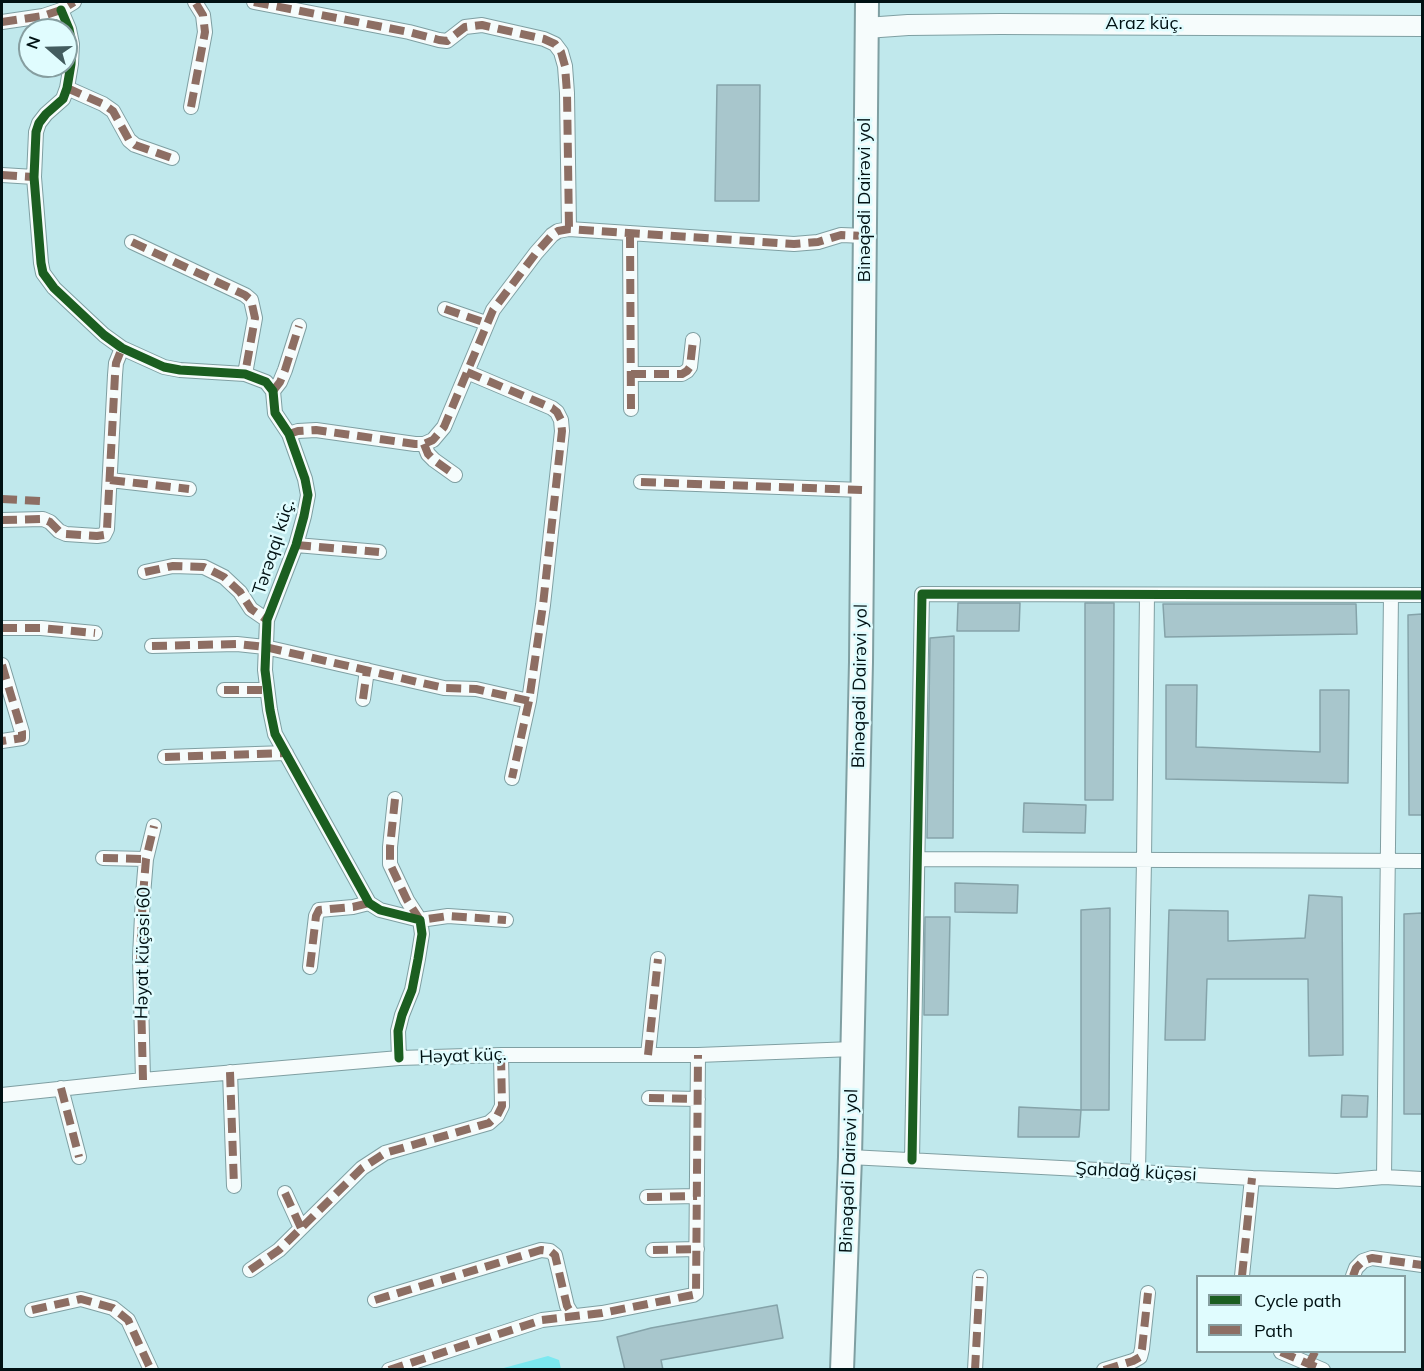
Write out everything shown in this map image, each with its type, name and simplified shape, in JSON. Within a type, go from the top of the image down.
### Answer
[{"type":"main road","name":"Binəqədi Dairəvi yol","points":[[842,1370],[853,1049],[861,662],[867,2]]},
{"type":"street","points":[[2,22],[43,16],[61,10],[74,2]]},
{"type":"street","points":[[191,107],[206,32],[203,15],[195,2]]},
{"type":"street","points":[[254,2],[409,32],[439,40],[447,41],[465,27],[482,25],[544,39],[555,45],[561,52],[565,66],[569,229]]},
{"type":"street","points":[[61,10],[72,44],[72,64],[63,99],[39,123],[36,132],[34,177],[43,273],[54,288],[104,335],[122,348],[164,367],[245,374],[266,382],[273,391],[285,370],[299,326]]},
{"type":"street","name":"Araz küç.","points":[[866,28],[1000,24],[1422,26]]},
{"type":"street","points":[[67,88],[113,111],[129,140],[135,145],[172,158]]},
{"type":"street","points":[[2,175],[34,177]]},
{"type":"street","points":[[289,434],[316,430],[424,444],[433,440],[444,427],[486,322],[493,310],[552,235],[558,231],[569,229],[794,244],[819,242],[841,235],[865,236]]},
{"type":"street","points":[[630,234],[630,409]]},
{"type":"street","points":[[132,242],[245,295],[251,300],[255,318],[245,374]]},
{"type":"street","points":[[444,309],[486,322]]},
{"type":"street","points":[[631,374],[682,374],[690,367],[693,340]]},
{"type":"street","points":[[2,520],[43,519],[66,534],[97,536],[104,534],[107,529],[116,363],[122,348]]},
{"type":"street","points":[[467,372],[552,408],[561,420],[562,430],[545,594],[529,701],[512,778]]},
{"type":"street","name":"Tərəqqi küç.","points":[[273,391],[275,413],[289,434],[305,479],[308,495],[296,545],[267,620],[265,647],[267,690],[275,734],[369,903]]},
{"type":"street","points":[[424,444],[428,454],[455,475]]},
{"type":"street","points":[[110,480],[189,489]]},
{"type":"street","points":[[641,482],[862,490]]},
{"type":"street","points":[[296,545],[379,552]]},
{"type":"street","points":[[145,572],[173,566],[204,567],[224,577],[240,592],[251,609],[267,620]]},
{"type":"street","points":[[912,1160],[922,594],[1422,595]]},
{"type":"street","points":[[1138,1172],[1147,595]]},
{"type":"street","points":[[1384,1177],[1391,595]]},
{"type":"street","points":[[2,628],[41,628],[95,633]]},
{"type":"street","points":[[152,646],[265,647],[444,688],[476,689],[529,701]]},
{"type":"street","points":[[2,665],[22,738],[2,741]]},
{"type":"street","points":[[363,699],[367,670]]},
{"type":"street","points":[[224,690],[267,690]]},
{"type":"street","points":[[165,757],[286,753]]},
{"type":"street","points":[[394,798],[390,864],[407,900],[420,920],[422,934],[412,990],[398,1031],[399,1058]]},
{"type":"street","name":"Həyat küçəsi 60","points":[[143,1080],[140,957],[146,858],[153,826]]},
{"type":"street","points":[[103,858],[146,858]]},
{"type":"street","points":[[919,859],[1422,861]]},
{"type":"street","points":[[310,967],[315,916],[320,910],[369,903],[380,910],[420,920],[465,916],[506,920]]},
{"type":"street","points":[[648,1055],[658,959]]},
{"type":"street","name":"Həyat küç.","points":[[2,1095],[143,1080],[399,1058],[501,1055],[698,1055],[853,1049]]},
{"type":"street","points":[[250,1270],[279,1250],[362,1168],[385,1153],[489,1123],[498,1116],[502,1106],[501,1055]]},
{"type":"street","points":[[389,1370],[542,1320],[602,1313],[693,1295],[697,1288],[698,1055]]},
{"type":"street","points":[[230,1072],[234,1186]]},
{"type":"street","points":[[61,1088],[79,1157]]},
{"type":"street","points":[[648,1098],[698,1099]]},
{"type":"street","name":"Şahdağ küçəsi","points":[[850,1157],[1252,1178],[1336,1181],[1384,1177],[1422,1179]]},
{"type":"street","points":[[1242,1275],[1252,1178]]},
{"type":"street","points":[[285,1193],[301,1228]]},
{"type":"street","points":[[647,1197],[698,1196]]},
{"type":"street","points":[[653,1250],[697,1249]]},
{"type":"street","points":[[375,1300],[541,1250],[550,1251],[555,1255],[567,1306],[573,1316]]},
{"type":"street","points":[[1353,1275],[1356,1268],[1372,1258],[1422,1265]]},
{"type":"street","points":[[975,1370],[980,1277]]},
{"type":"street","points":[[1104,1370],[1140,1357],[1148,1293]]},
{"type":"street","points":[[32,1310],[81,1299],[113,1308],[128,1320],[151,1370]]},
{"type":"street","points":[[1286,1353],[1312,1358],[1323,1370]]},
{"type":"water","points":[[548,1356],[559,1360],[561,1369],[500,1369]]},
{"type":"building","points":[[717,85],[760,85],[759,201],[715,201]]},
{"type":"building","points":[[958,603],[1020,603],[1019,631],[957,631]]},
{"type":"building","points":[[1085,603],[1114,603],[1113,800],[1085,800]]},
{"type":"building","points":[[1163,604],[1356,604],[1357,634],[1165,637]]},
{"type":"building","points":[[1422,614],[1422,815],[1409,815],[1408,615]]},
{"type":"building","points":[[954,636],[953,838],[927,838],[930,638]]},
{"type":"building","points":[[1166,685],[1197,685],[1196,747],[1320,752],[1320,690],[1349,690],[1348,783],[1166,779]]},
{"type":"building","points":[[1024,803],[1086,805],[1085,833],[1023,832]]},
{"type":"building","points":[[955,883],[1018,885],[1017,913],[955,912]]},
{"type":"building","points":[[1309,895],[1342,897],[1343,1055],[1309,1056],[1308,979],[1207,979],[1205,1040],[1165,1040],[1169,910],[1228,911],[1228,941],[1305,938]]},
{"type":"building","points":[[1110,908],[1109,1110],[1081,1110],[1081,910]]},
{"type":"building","points":[[1422,913],[1422,1114],[1404,1114],[1404,914]]},
{"type":"building","points":[[925,917],[950,917],[948,1015],[924,1015]]},
{"type":"building","points":[[1342,1095],[1368,1096],[1367,1117],[1341,1117]]},
{"type":"building","points":[[1019,1107],[1081,1110],[1079,1137],[1018,1137]]},
{"type":"building","points":[[777,1305],[783,1338],[661,1360],[663,1370],[625,1370],[617,1337],[651,1328]]},
{"type":"marked path","points":[[2,22],[43,16],[61,10],[74,2]]},
{"type":"marked path","points":[[191,107],[205,32],[203,15],[195,2]]},
{"type":"marked path","points":[[254,2],[409,32],[439,40],[447,41],[465,27],[482,25],[544,39],[555,44],[561,52],[565,66],[569,229]]},
{"type":"marked path","points":[[67,88],[113,111],[129,140],[135,145],[172,158]]},
{"type":"marked path","points":[[2,175],[34,177]]},
{"type":"marked path","points":[[289,434],[316,430],[415,444],[424,444],[433,440],[444,427],[493,310],[536,253],[558,231],[569,229],[794,244],[818,242],[841,235],[865,236]]},
{"type":"marked path","points":[[630,233],[631,409]]},
{"type":"marked path","points":[[132,242],[245,295],[251,300],[255,318],[245,374]]},
{"type":"marked path","points":[[445,309],[486,323]]},
{"type":"marked path","points":[[273,391],[285,370],[299,326]]},
{"type":"marked path","points":[[631,374],[682,374],[690,367],[693,340]]},
{"type":"marked path","points":[[2,520],[43,519],[66,534],[104,535],[107,529],[116,363],[122,348]]},
{"type":"marked path","points":[[467,372],[552,408],[561,420],[562,431],[543,605],[529,701],[512,778]]},
{"type":"marked path","points":[[424,444],[428,454],[455,475]]},
{"type":"marked path","points":[[110,480],[189,489]]},
{"type":"marked path","points":[[641,482],[862,490]]},
{"type":"marked path","points":[[2,499],[41,501]]},
{"type":"marked path","points":[[296,545],[379,552]]},
{"type":"marked path","points":[[145,572],[173,566],[204,567],[224,577],[240,592],[251,609],[267,620]]},
{"type":"marked path","points":[[2,628],[41,628],[95,633]]},
{"type":"marked path","points":[[152,646],[237,644],[265,647],[444,688],[476,689],[529,701]]},
{"type":"marked path","points":[[2,665],[22,732],[22,738],[2,741]]},
{"type":"marked path","points":[[363,699],[367,670]]},
{"type":"marked path","points":[[224,690],[267,690]]},
{"type":"marked path","points":[[165,757],[286,753]]},
{"type":"marked path","points":[[395,799],[390,864],[407,900],[420,920],[448,916],[506,920]]},
{"type":"marked path","points":[[143,1080],[140,957],[146,859],[154,826]]},
{"type":"marked path","points":[[103,858],[146,859]]},
{"type":"marked path","points":[[310,967],[316,916],[319,910],[369,903]]},
{"type":"marked path","points":[[648,1055],[658,959]]},
{"type":"marked path","points":[[250,1270],[279,1250],[362,1168],[385,1153],[489,1123],[497,1116],[502,1106],[501,1055]]},
{"type":"marked path","points":[[389,1370],[542,1320],[602,1313],[696,1293],[698,1055]]},
{"type":"marked path","points":[[230,1072],[234,1186]]},
{"type":"marked path","points":[[61,1088],[79,1157]]},
{"type":"marked path","points":[[649,1098],[698,1099]]},
{"type":"marked path","points":[[1242,1275],[1252,1178]]},
{"type":"marked path","points":[[285,1193],[301,1228]]},
{"type":"marked path","points":[[647,1197],[697,1196]]},
{"type":"marked path","points":[[653,1250],[697,1249]]},
{"type":"marked path","points":[[375,1300],[541,1250],[550,1251],[555,1255],[567,1306],[573,1316]]},
{"type":"marked path","points":[[1353,1275],[1356,1268],[1363,1261],[1372,1258],[1422,1265]]},
{"type":"marked path","points":[[975,1370],[980,1277]]},
{"type":"marked path","points":[[1104,1370],[1140,1357],[1148,1293]]},
{"type":"marked path","points":[[32,1310],[81,1299],[113,1308],[128,1320],[151,1370]]},
{"type":"marked path","points":[[1283,1353],[1323,1370]]},
{"type":"marked path","points":[[1309,1364],[1314,1353]]},
{"type":"cycle path","points":[[61,10],[72,44],[67,88],[63,99],[46,114],[36,132],[34,177],[43,273],[54,288],[104,335],[122,348],[164,367],[245,374],[266,382],[273,391],[275,413],[289,434],[305,479],[308,495],[296,545],[267,620],[265,670],[270,710],[275,734],[369,903],[380,910],[420,920],[422,934],[412,990],[398,1031],[399,1058]]},
{"type":"cycle path","points":[[912,1160],[922,594],[1422,595]]}]
